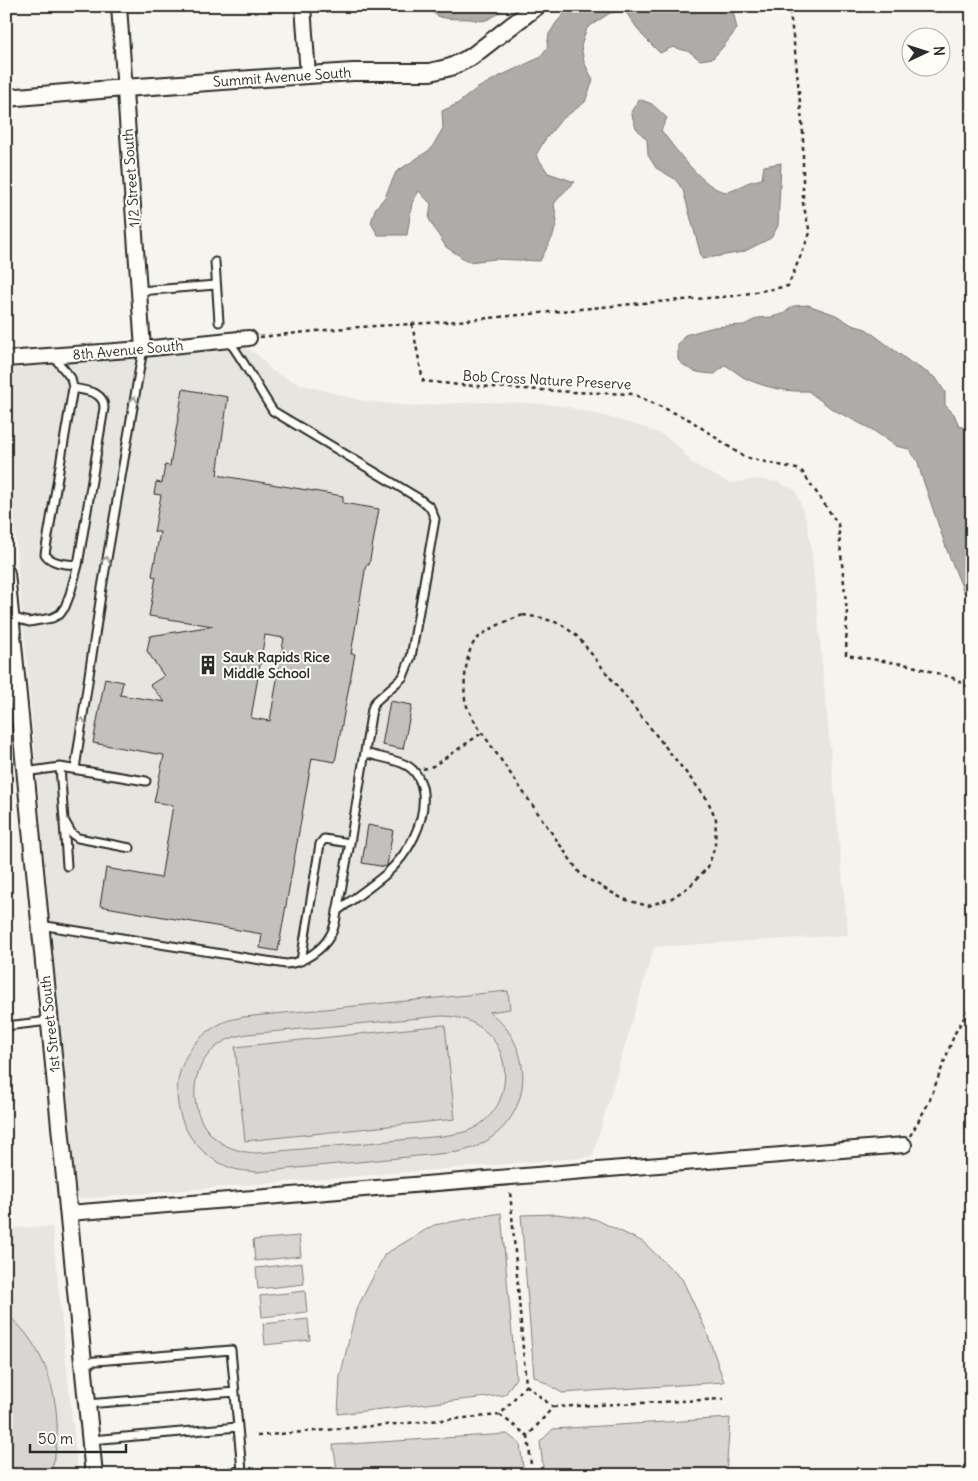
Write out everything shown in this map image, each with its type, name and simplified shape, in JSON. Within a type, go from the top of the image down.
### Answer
[{"type":"street","name":"1/2 Street South","points":[[119,6],[143,350]]},
{"type":"street","points":[[303,6],[308,75]]},
{"type":"street","name":"Summit Avenue South","points":[[6,98],[353,72],[430,72],[450,67],[472,57],[537,6]]},
{"type":"street","name":"8th Avenue South","points":[[6,360],[143,350],[249,338]]},
{"type":"street","name":"1st Street South","points":[[6,573],[8,617],[94,1475]]},
{"type":"street","points":[[69,1213],[904,1146]]},
{"type":"lane","points":[[215,262],[219,322]]},
{"type":"lane","points":[[139,291],[216,285]]},
{"type":"lane","points":[[40,925],[286,964],[296,964],[301,961],[319,949],[331,935],[350,843],[372,709],[375,702],[403,677],[411,657],[435,519],[430,506],[418,498],[273,411],[228,340]]},
{"type":"lane","points":[[75,769],[102,588],[143,350]]},
{"type":"lane","points":[[53,356],[70,378],[73,388],[45,554],[47,558],[54,562],[78,565]]},
{"type":"lane","points":[[8,617],[30,622],[52,618],[60,614],[70,594],[78,565],[104,408],[104,402],[101,397],[73,388]]},
{"type":"lane","points":[[337,911],[386,874],[402,857],[411,843],[422,817],[422,782],[414,772],[406,765],[365,754]]},
{"type":"lane","points":[[60,767],[67,866]]},
{"type":"lane","points":[[25,772],[60,767],[146,781]]},
{"type":"lane","points":[[64,820],[72,834],[78,838],[130,848]]},
{"type":"lane","points":[[301,961],[320,844],[324,839],[350,843]]},
{"type":"lane","points":[[6,1026],[50,1021]]},
{"type":"lane","points":[[83,1362],[230,1350],[242,1471],[204,1475]]},
{"type":"lane","points":[[87,1404],[235,1392]]},
{"type":"lane","points":[[90,1440],[238,1427]]},
{"type":"path","points":[[249,338],[734,296],[788,286],[810,233],[803,203],[803,132],[789,6]]},
{"type":"path","name":"Bob Cross Nature Preserve","points":[[412,324],[423,381],[460,385],[633,394],[690,420],[744,457],[801,470],[838,524],[847,613],[846,655],[909,665],[953,678],[972,689]]},
{"type":"path","points":[[523,615],[562,624],[578,637],[707,799],[716,819],[715,846],[708,867],[690,886],[672,898],[648,906],[623,899],[599,886],[581,875],[482,733],[465,700],[465,678],[474,642],[496,627],[523,615]]},
{"type":"path","points":[[414,772],[433,766],[482,733]]},
{"type":"path","points":[[904,1146],[929,1102],[955,1033],[972,1004]]},
{"type":"path","points":[[500,1415],[526,1385],[509,1177]]},
{"type":"path","points":[[526,1385],[553,1407],[724,1399]]},
{"type":"path","points":[[532,1475],[528,1436],[553,1407]]},
{"type":"path","points":[[258,1436],[500,1415],[528,1436]]},
{"type":"shaded area","points":[[426,6],[505,6],[494,16],[478,21],[440,17],[435,15]]},
{"type":"shaded area","points":[[573,6],[732,6],[737,29],[713,58],[700,60],[690,52],[673,47],[660,53],[642,35],[625,11],[610,13],[587,28],[581,46],[584,62],[593,80],[585,102],[561,120],[544,141],[536,155],[548,173],[575,182],[554,204],[557,221],[553,236],[540,261],[495,259],[469,262],[446,247],[429,219],[431,204],[419,191],[412,203],[407,235],[378,235],[371,223],[375,209],[385,197],[396,172],[431,149],[443,128],[442,111],[457,104],[476,89],[539,58],[547,48],[549,34],[556,23]]},
{"type":"shaded area","points":[[639,99],[652,104],[667,118],[661,130],[697,174],[714,188],[725,192],[732,191],[747,183],[762,179],[764,166],[781,163],[778,226],[771,238],[743,252],[702,259],[683,190],[675,179],[656,168],[648,155],[647,140],[636,128],[631,112]]},
{"type":"shaded area","points":[[808,305],[836,315],[852,325],[866,329],[910,362],[936,378],[945,392],[945,405],[954,414],[959,426],[972,431],[972,600],[964,592],[948,553],[918,462],[909,449],[896,446],[871,429],[832,409],[808,391],[785,390],[763,385],[746,379],[725,365],[715,374],[699,372],[687,367],[678,360],[678,345],[685,335],[714,327],[744,325],[758,318],[783,314],[793,306]]},
{"type":"shaded area","points":[[245,347],[259,356],[272,371],[299,384],[363,401],[410,406],[480,402],[528,403],[563,406],[600,415],[643,427],[665,436],[680,448],[691,462],[730,483],[758,479],[778,482],[796,491],[807,522],[811,547],[848,935],[654,947],[592,1157],[76,1199],[6,436],[6,369]]},
{"type":"shaded area","points":[[508,991],[510,1009],[489,1012],[504,1026],[515,1042],[521,1060],[523,1079],[520,1098],[512,1115],[500,1130],[480,1145],[458,1152],[257,1172],[234,1169],[208,1156],[192,1139],[182,1119],[177,1097],[179,1075],[188,1054],[203,1036],[224,1022],[243,1017]],"holes":[[[442,1016],[457,1017],[471,1022],[492,1038],[499,1049],[505,1075],[502,1096],[497,1107],[485,1120],[468,1131],[443,1136],[258,1153],[231,1148],[212,1135],[200,1117],[195,1096],[197,1075],[207,1056],[224,1042],[248,1034]]]},
{"type":"shaded area","points":[[445,1025],[455,1119],[245,1141],[235,1047]]},
{"type":"shaded area","points":[[501,1213],[516,1378],[505,1395],[338,1414],[340,1377],[356,1310],[385,1254],[434,1225]]},
{"type":"shaded area","points":[[557,1214],[595,1219],[643,1242],[682,1279],[706,1330],[724,1382],[562,1393],[534,1376],[521,1215]]},
{"type":"shaded area","points":[[52,1227],[78,1475],[6,1475],[6,1228]]},
{"type":"shaded area","points":[[299,1236],[301,1256],[255,1261],[253,1240]]},
{"type":"shaded area","points":[[302,1263],[304,1284],[258,1289],[256,1268]]},
{"type":"shaded area","points":[[305,1291],[307,1312],[262,1317],[260,1296]]},
{"type":"shaded area","points":[[6,1312],[25,1332],[37,1350],[51,1384],[55,1402],[57,1439],[55,1458],[50,1475],[6,1475]]},
{"type":"shaded area","points":[[308,1319],[310,1340],[265,1345],[263,1324]]},
{"type":"shaded area","points":[[730,1418],[726,1475],[544,1475],[540,1442],[553,1429]]},
{"type":"shaded area","points":[[507,1434],[520,1444],[524,1475],[338,1475],[333,1445]]},
{"type":"building","name":"Sauk Rapids Rice Middle School","points":[[183,389],[228,397],[217,475],[343,496],[343,503],[379,509],[369,565],[366,565],[351,654],[355,654],[335,762],[312,758],[278,951],[260,948],[262,934],[100,906],[106,868],[161,878],[173,805],[154,802],[164,755],[93,743],[105,678],[123,682],[120,695],[165,702],[150,685],[164,676],[147,651],[150,636],[213,626],[149,616],[156,577],[152,576],[160,532],[154,532],[161,495],[154,494],[156,482],[162,483],[165,465],[170,466]],"holes":[[[265,635],[284,638],[270,721],[251,718]]]},
{"type":"building","points":[[390,701],[412,705],[403,749],[382,745]]},
{"type":"building","points":[[368,825],[393,830],[386,867],[362,863]]},
{"type":"place","name":"Sauk Rapids Rice Middle School","points":[[208,665]]}]
